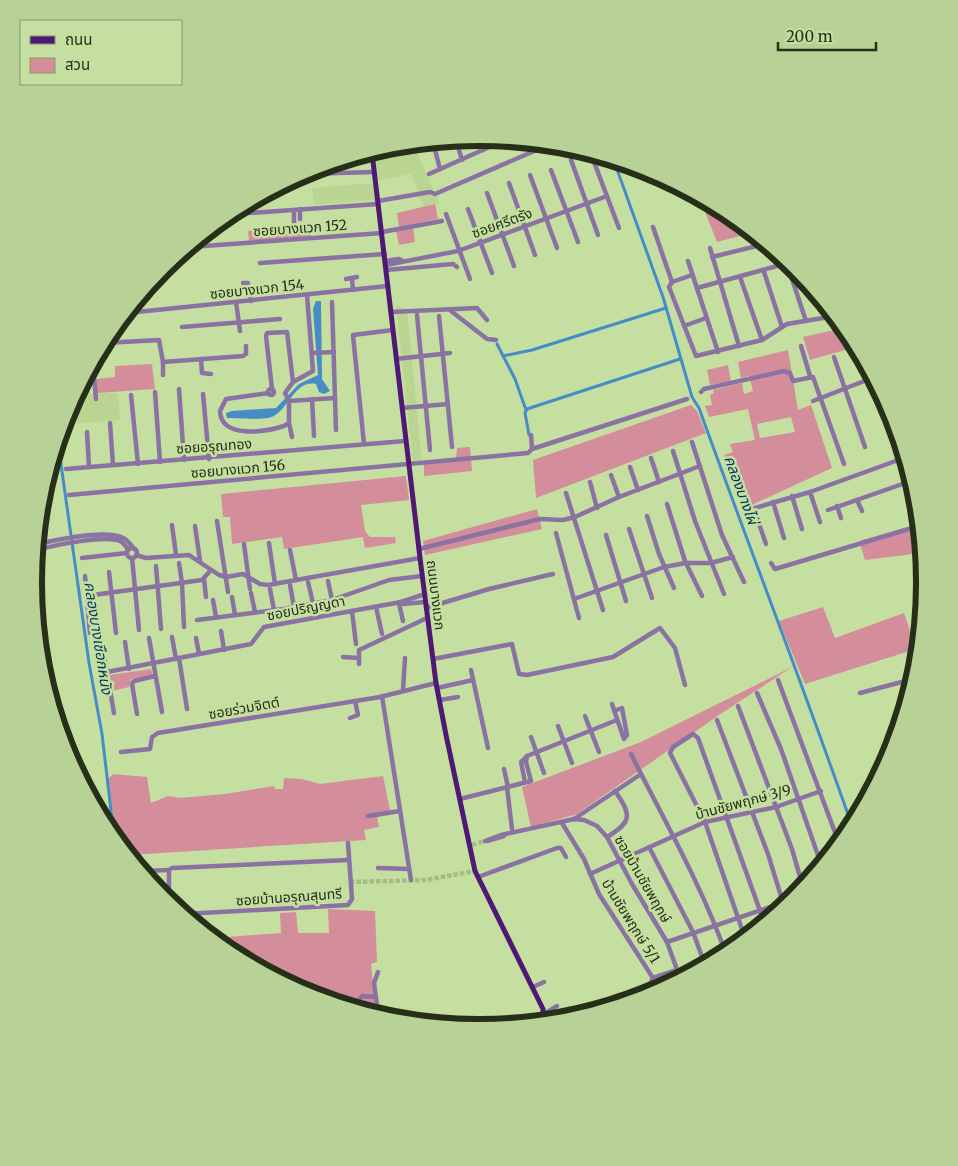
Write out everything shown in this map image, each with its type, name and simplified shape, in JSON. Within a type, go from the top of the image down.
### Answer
[{"type":"main road","name":"ถนนบางแวก","points":[[373,160],[405,441],[437,686],[478,877],[533,987],[543,1015]]},
{"type":"street","points":[[482,146],[483,150]]},
{"type":"street","points":[[429,174],[491,146]]},
{"type":"street","points":[[458,147],[462,160]]},
{"type":"street","points":[[435,149],[440,169]]},
{"type":"street","points":[[248,213],[378,203],[430,192],[435,194],[536,150]]},
{"type":"street","points":[[571,160],[598,235]]},
{"type":"street","points":[[595,162],[619,228]]},
{"type":"street","points":[[551,170],[578,242]]},
{"type":"street","points":[[330,173],[374,172]]},
{"type":"street","points":[[530,175],[557,248]]},
{"type":"street","points":[[509,184],[535,255]]},
{"type":"street","points":[[487,193],[514,266]]},
{"type":"street","name":"ซอยศรีตรัง","points":[[386,265],[458,251],[503,236],[607,196]]},
{"type":"street","points":[[468,209],[492,273]]},
{"type":"street","points":[[294,210],[294,224]]},
{"type":"street","points":[[300,210],[300,220]]},
{"type":"street","points":[[446,214],[458,251],[470,279]]},
{"type":"street","name":"ซอยบางแวก 152","points":[[202,246],[382,233],[442,221]]},
{"type":"street","points":[[653,227],[672,282]]},
{"type":"street","points":[[712,257],[756,246]]},
{"type":"street","points":[[710,248],[739,346]]},
{"type":"street","points":[[260,263],[385,254]]},
{"type":"street","points":[[688,261],[718,352]]},
{"type":"street","points":[[386,265],[453,264],[457,267]]},
{"type":"street","points":[[697,288],[780,267]]},
{"type":"street","points":[[764,272],[782,326]]},
{"type":"street","points":[[692,275],[672,282],[669,287],[695,356],[762,340],[782,326],[825,317]]},
{"type":"street","points":[[740,277],[762,340]]},
{"type":"street","points":[[346,279],[355,278],[353,290]]},
{"type":"street","points":[[793,279],[806,321]]},
{"type":"street","points":[[243,283],[248,284],[251,301]]},
{"type":"street","name":"ซอยบางแวก 154","points":[[137,312],[307,296],[388,286]]},
{"type":"street","points":[[293,382],[312,373],[314,353],[307,296]]},
{"type":"street","points":[[236,302],[240,331]]},
{"type":"street","points":[[332,302],[336,430]]},
{"type":"street","points":[[391,312],[451,311],[478,308],[487,320]]},
{"type":"street","points":[[451,311],[487,339],[496,340]]},
{"type":"street","points":[[417,315],[430,450]]},
{"type":"street","points":[[439,316],[452,447]]},
{"type":"street","points":[[684,326],[706,318]]},
{"type":"street","points":[[182,328],[280,319]]},
{"type":"street","points":[[364,444],[353,335],[393,330]]},
{"type":"street","points":[[272,391],[266,336],[267,333],[287,332],[293,382],[287,397],[292,437]]},
{"type":"street","points":[[115,342],[157,339],[160,342],[163,362],[162,375]]},
{"type":"street","points":[[163,362],[243,356],[246,354],[246,346]]},
{"type":"street","points":[[800,346],[844,464]]},
{"type":"street","points":[[314,353],[334,352]]},
{"type":"street","points":[[396,359],[450,353]]},
{"type":"street","points":[[834,358],[866,447]]},
{"type":"street","points":[[201,359],[202,373],[211,374]]},
{"type":"street","points":[[701,392],[704,389],[784,371],[790,373],[793,382],[810,376]]},
{"type":"street","points":[[94,378],[96,399]]},
{"type":"street","points":[[813,401],[865,381]]},
{"type":"street","points":[[179,389],[184,460]]},
{"type":"street","points":[[290,423],[271,429],[244,430],[230,428],[223,422],[220,411],[226,399],[272,391],[287,397],[335,398]]},
{"type":"street","points":[[155,392],[160,462]]},
{"type":"street","points":[[203,394],[209,459]]},
{"type":"street","points":[[131,395],[138,464]]},
{"type":"street","points":[[312,398],[314,436]]},
{"type":"street","name":"ซอยบางแวก 156","points":[[69,495],[528,454],[532,449],[686,399]]},
{"type":"street","points":[[402,408],[448,404]]},
{"type":"street","points":[[110,424],[113,465]]},
{"type":"street","points":[[87,432],[89,467]]},
{"type":"street","points":[[531,435],[532,449]]},
{"type":"street","name":"ซอยอรุณทอง","points":[[66,469],[209,459],[405,441]]},
{"type":"street","points":[[692,442],[722,535],[744,582]]},
{"type":"street","points":[[673,451],[724,594]]},
{"type":"street","points":[[651,458],[659,482]]},
{"type":"street","points":[[748,510],[810,492],[898,460]]},
{"type":"street","points":[[419,549],[540,519],[563,520],[575,518],[620,497],[700,466]]},
{"type":"street","points":[[630,467],[638,490]]},
{"type":"street","points":[[612,475],[620,497]]},
{"type":"street","points":[[590,482],[597,508]]},
{"type":"street","points":[[828,510],[904,484]]},
{"type":"street","points":[[810,492],[820,522]]},
{"type":"street","points":[[566,493],[603,610]]},
{"type":"street","points":[[792,496],[802,529]]},
{"type":"street","points":[[857,500],[862,511]]},
{"type":"street","points":[[773,502],[784,538]]},
{"type":"street","points":[[666,504],[686,563],[702,596]]},
{"type":"street","points":[[837,506],[841,518]]},
{"type":"street","points":[[754,509],[766,544]]},
{"type":"street","points":[[647,516],[664,567],[674,588]]},
{"type":"street","points":[[216,521],[235,615]]},
{"type":"street","points":[[172,525],[176,555]]},
{"type":"street","points":[[195,526],[200,561]]},
{"type":"street","points":[[770,563],[775,569],[912,528]]},
{"type":"street","points":[[629,529],[652,598]]},
{"type":"street","points":[[556,533],[579,618]]},
{"type":"street","points":[[606,535],[626,601]]},
{"type":"street","points":[[44,544],[119,536],[128,541],[134,548],[139,630]]},
{"type":"street","points":[[90,539],[119,541],[134,557],[153,558],[189,555],[211,570],[226,577],[248,576],[260,584],[275,584],[420,558]]},
{"type":"street","points":[[269,542],[275,584]]},
{"type":"street","points":[[44,547],[51,544]]},
{"type":"street","points":[[244,544],[255,612]]},
{"type":"street","points":[[82,558],[128,552],[134,548]]},
{"type":"street","points":[[290,550],[296,580]]},
{"type":"street","points":[[574,598],[664,567],[686,563],[711,562],[732,557]]},
{"type":"street","points":[[179,563],[184,627]]},
{"type":"street","points":[[156,566],[161,629]]},
{"type":"street","points":[[86,596],[204,579],[211,570]]},
{"type":"street","points":[[109,572],[116,633]]},
{"type":"street","name":"ซอยปริญญดา","points":[[400,602],[403,604],[426,605],[553,574]]},
{"type":"street","points":[[85,576],[90,633]]},
{"type":"street","points":[[197,620],[332,600],[389,580],[422,576]]},
{"type":"street","points":[[204,579],[206,597]]},
{"type":"street","points":[[328,580],[332,600]]},
{"type":"street","points":[[308,582],[313,603]]},
{"type":"street","points":[[290,585],[294,607]]},
{"type":"street","points":[[270,589],[274,610]]},
{"type":"street","name":"ซอยปริญญดา","points":[[107,672],[254,643],[264,627],[376,607],[424,594]]},
{"type":"street","points":[[213,600],[216,617]]},
{"type":"street","points":[[400,602],[403,621]]},
{"type":"street","points":[[376,607],[382,634]]},
{"type":"street","points":[[352,611],[356,644]]},
{"type":"street","points":[[359,664],[359,650],[427,618]]},
{"type":"street","points":[[433,659],[512,644],[519,674],[527,675],[613,657],[660,628],[675,648],[685,686]]},
{"type":"street","points":[[221,631],[224,650]]},
{"type":"street","points":[[172,637],[178,658],[187,709]]},
{"type":"street","points":[[149,638],[162,712]]},
{"type":"street","points":[[196,638],[199,654]]},
{"type":"street","points":[[101,640],[114,713]]},
{"type":"street","points":[[125,642],[129,669]]},
{"type":"street","points":[[343,657],[359,658]]},
{"type":"street","points":[[403,690],[405,658]]},
{"type":"street","points":[[471,670],[488,748]]},
{"type":"street","points":[[137,714],[132,684],[134,681],[156,676]]},
{"type":"street","name":"ซอยร่วมจิตต์","points":[[121,752],[150,749],[152,737],[158,733],[355,701],[403,690],[473,680]]},
{"type":"street","points":[[778,680],[836,834]]},
{"type":"street","points":[[860,693],[904,681]]},
{"type":"street","points":[[757,693],[799,799],[819,857]]},
{"type":"street","points":[[382,696],[411,880]]},
{"type":"street","points":[[440,700],[458,697]]},
{"type":"street","points":[[350,718],[358,715],[355,701]]},
{"type":"street","points":[[612,704],[614,712],[624,739],[627,735],[622,708],[614,712]]},
{"type":"street","points":[[738,706],[792,849],[800,878]]},
{"type":"street","points":[[585,716],[599,752]]},
{"type":"street","points":[[525,782],[521,762],[527,756],[617,720]]},
{"type":"street","points":[[717,720],[752,812],[781,898]]},
{"type":"street","points":[[558,726],[572,763]]},
{"type":"street","points":[[742,931],[705,822],[670,753],[673,747],[693,734],[698,738],[728,817],[762,915]]},
{"type":"street","points":[[531,737],[544,773]]},
{"type":"street","points":[[631,754],[673,836],[723,945]]},
{"type":"street","points":[[460,799],[531,781],[526,762],[527,756]]},
{"type":"street","points":[[504,769],[508,787],[512,830]]},
{"type":"street","points":[[486,841],[574,819],[641,774]]},
{"type":"street","points":[[607,837],[620,830],[626,824],[628,818],[627,810],[615,791]]},
{"type":"street","name":"บ้านชัยพฤกษ์ 3/9","points":[[590,874],[705,822],[776,807],[821,791]]},
{"type":"street","points":[[368,816],[400,811]]},
{"type":"street","name":"ซอยบ้านชัยพฤกษ์","points":[[574,819],[584,820],[596,826],[607,837],[632,884],[667,942],[677,970]]},
{"type":"street","name":"บ้านชัยพฤกษ์ 5/1","points":[[562,823],[603,902],[652,981]]},
{"type":"street","name":"ซอยบ้านอรุณสุนทรี","points":[[194,913],[348,905],[352,899],[348,844]]},
{"type":"street","points":[[649,847],[694,932],[703,958]]},
{"type":"street","points":[[478,877],[557,848],[561,848],[566,857]]},
{"type":"street","points":[[151,871],[169,870],[179,867],[348,860]]},
{"type":"street","points":[[378,868],[409,869]]},
{"type":"street","points":[[169,870],[169,891]]},
{"type":"street","points":[[667,942],[770,908]]},
{"type":"street","points":[[652,981],[677,970]]},
{"type":"street","points":[[377,1007],[374,983],[378,972]]},
{"type":"street","points":[[533,987],[544,982]]},
{"type":"street","points":[[353,1001],[359,1000],[362,996],[376,997]]},
{"type":"street","points":[[549,1014],[557,1006]]},
{"type":"shaded area","points":[[418,151],[439,203],[424,207],[411,174],[378,180],[375,159]]},
{"type":"shaded area","points":[[374,183],[375,200],[314,205],[312,188]]},
{"type":"shaded area","points":[[396,305],[407,309],[422,462],[413,462]]},
{"type":"shaded area","points":[[118,393],[120,420],[73,424],[86,394]]},
{"type":"green space","points":[[435,204],[438,219],[399,227],[397,213]]},
{"type":"green space","points":[[704,209],[743,235],[717,242]]},
{"type":"green space","points":[[309,228],[311,236],[249,241],[248,231]]},
{"type":"green space","points":[[413,228],[415,242],[399,245],[396,231]]},
{"type":"green space","points":[[835,330],[848,349],[810,360],[803,337]]},
{"type":"green space","points":[[788,350],[798,410],[811,405],[832,468],[743,509],[724,455],[733,452],[730,444],[755,440],[748,409],[709,417],[705,406],[712,405],[710,395],[714,393],[713,390],[742,383],[744,394],[753,391],[749,376],[741,378],[738,362]],"holes":[[[791,417],[795,432],[760,438],[757,424]]]},
{"type":"green space","points":[[152,364],[155,389],[97,393],[97,379],[115,377],[115,366]]},
{"type":"green space","points":[[728,365],[731,381],[710,385],[707,370]]},
{"type":"green space","points":[[691,405],[697,411],[706,433],[536,498],[533,460]]},
{"type":"green space","points":[[470,447],[472,471],[424,476],[424,461],[456,458],[457,448]]},
{"type":"green space","points":[[406,476],[409,500],[361,505],[365,531],[370,537],[395,537],[396,543],[365,548],[363,537],[284,549],[282,537],[232,544],[230,517],[223,517],[221,494]]},
{"type":"green space","points":[[537,509],[542,529],[425,555],[423,541]]},
{"type":"green space","points":[[912,526],[915,554],[865,560],[859,541]]},
{"type":"green space","points":[[823,607],[835,638],[904,613],[912,638],[910,651],[805,684],[779,621]]},
{"type":"green space","points":[[792,667],[722,713],[577,814],[531,827],[522,787],[641,742]]},
{"type":"green space","points":[[151,669],[153,676],[131,679],[129,687],[112,691],[110,675]]},
{"type":"green space","points":[[113,774],[147,777],[151,803],[168,796],[179,798],[225,794],[274,786],[275,789],[283,789],[284,778],[302,779],[320,784],[383,776],[390,810],[377,818],[379,827],[364,830],[366,840],[137,854],[114,823],[108,779]]},
{"type":"green space","points":[[328,909],[375,911],[377,962],[371,964],[375,1007],[339,996],[286,974],[261,961],[224,937],[281,933],[280,913],[296,912],[298,933],[329,933]]},
{"type":"water","points":[[316,301],[321,301],[322,379],[330,391],[324,394],[319,392],[316,384],[309,384],[297,390],[284,407],[270,418],[227,418],[226,413],[232,411],[276,408],[299,384],[318,375],[313,309]]},
{"type":"waterway","name":"คลองบางไผ่","points":[[617,169],[663,297],[692,397],[699,408],[848,816]]},
{"type":"waterway","points":[[503,356],[532,350],[666,308]]},
{"type":"waterway","points":[[497,344],[515,379],[526,410]]},
{"type":"waterway","points":[[529,435],[525,413],[527,409],[680,359]]},
{"type":"waterway","name":"คลองบางเชือกหนัง","points":[[60,460],[89,663],[102,734],[112,819]]},
{"type":"tunnel","points":[[472,845],[485,841]]},
{"type":"tunnel","points":[[350,882],[425,880],[475,871]]}]
